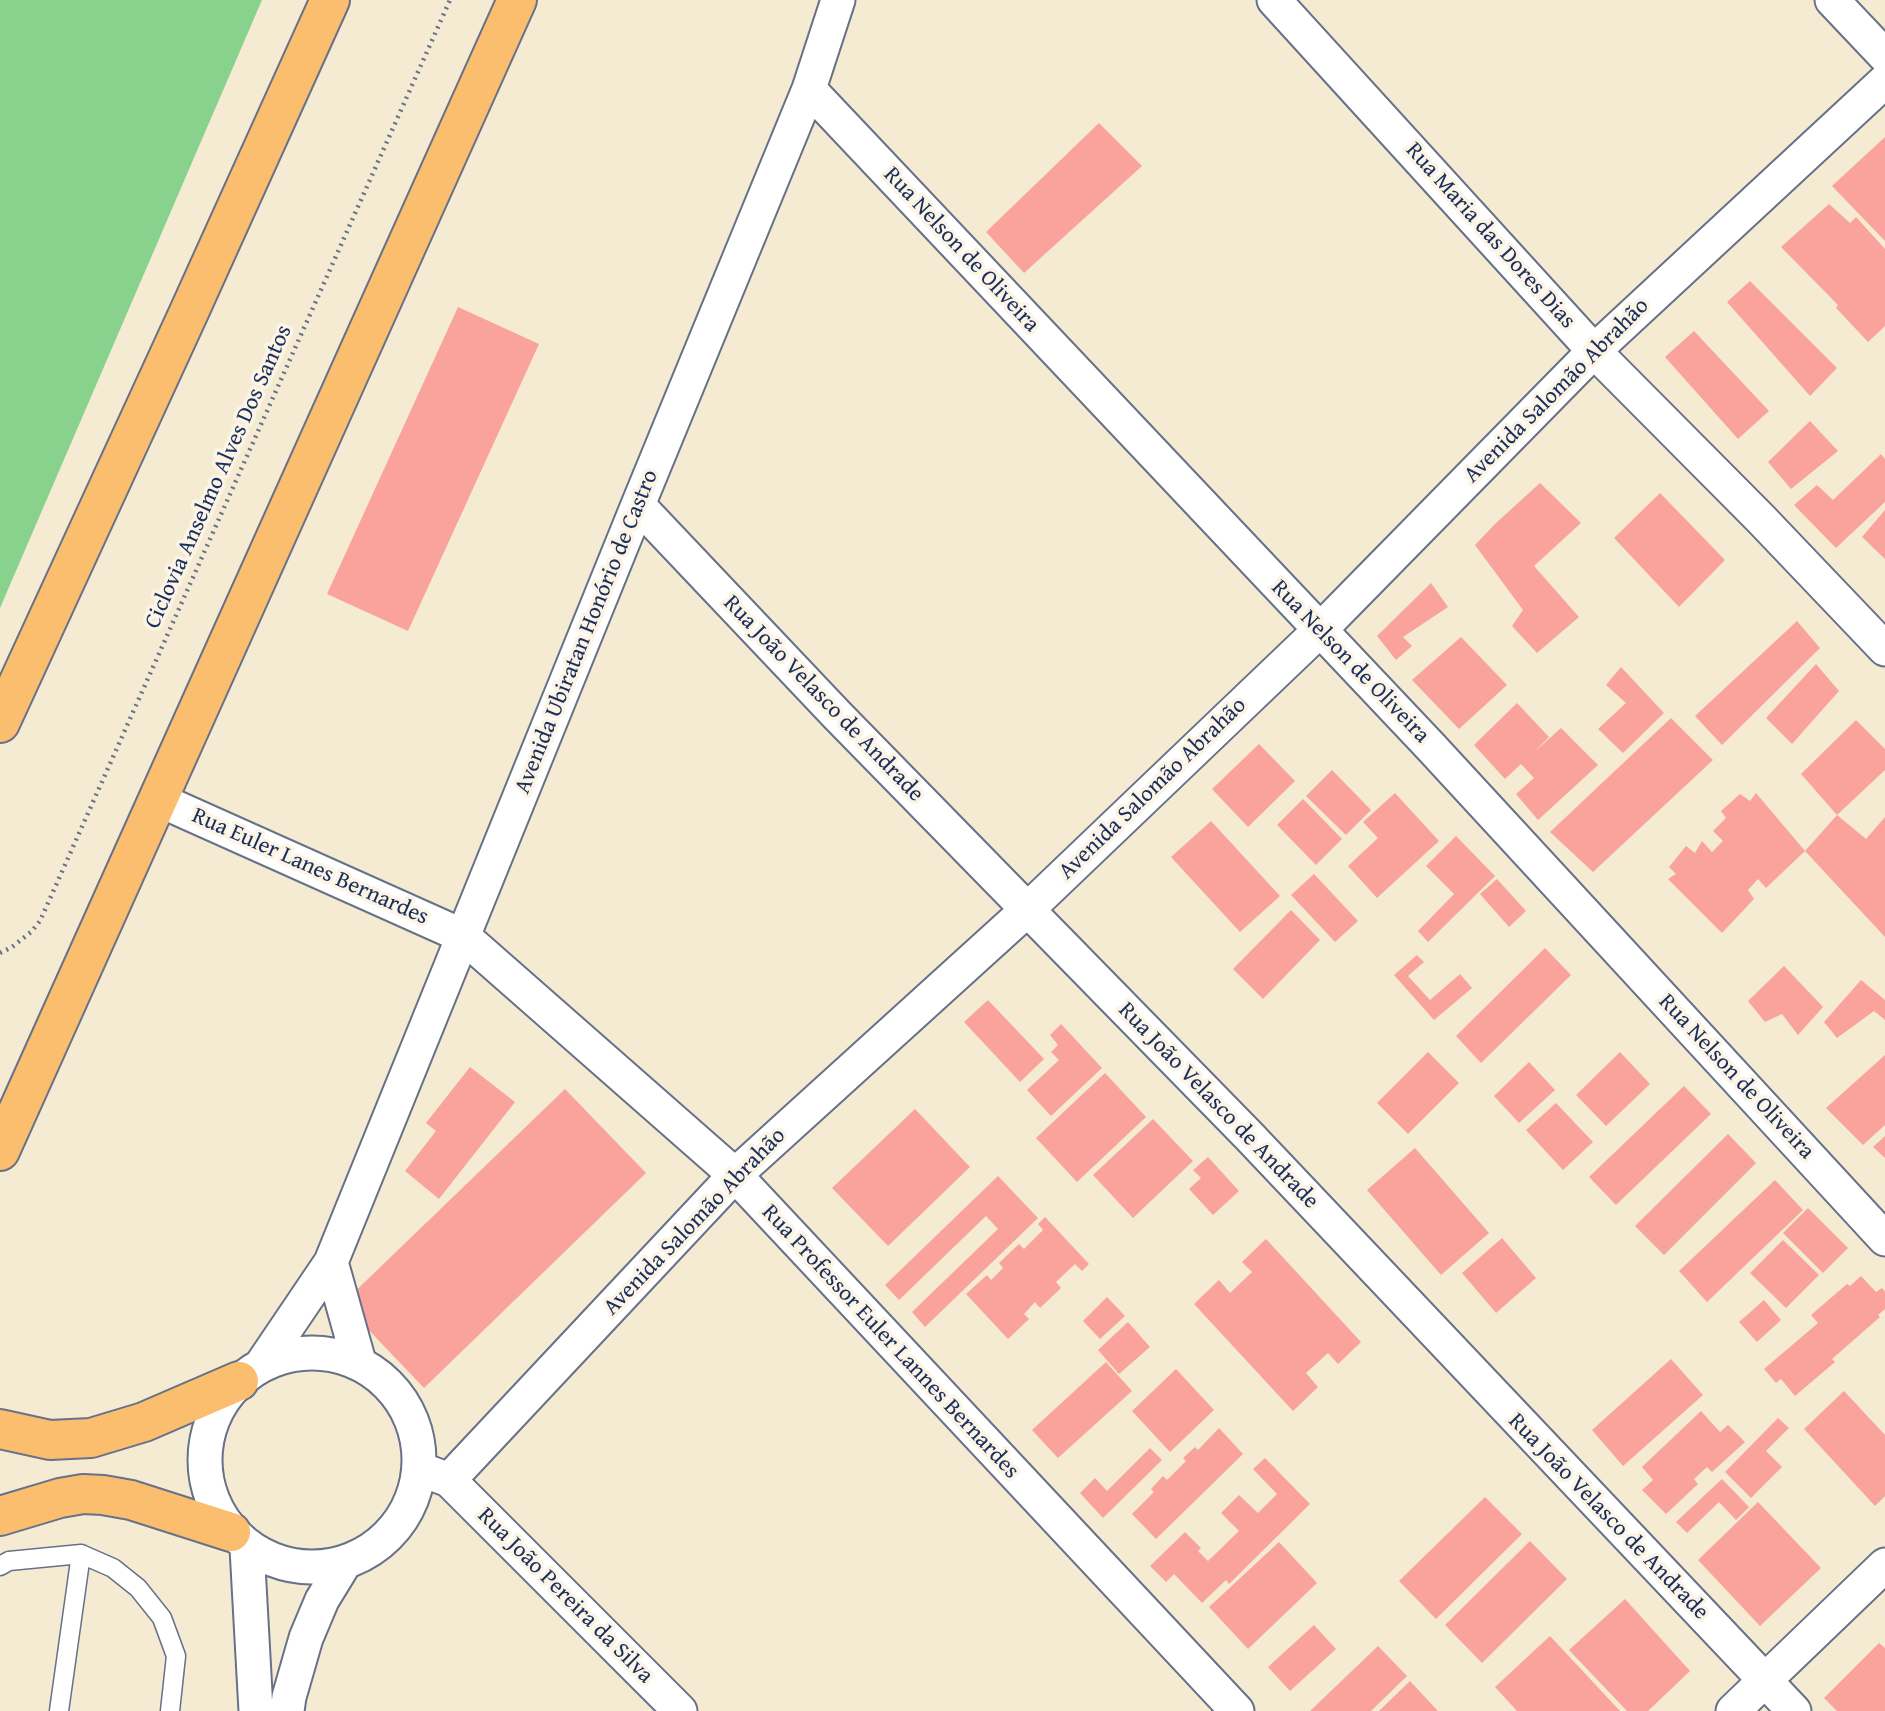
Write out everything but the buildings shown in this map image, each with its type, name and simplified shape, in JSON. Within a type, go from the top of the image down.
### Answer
[{"type":"main road","points":[[0,723],[330,0]]},
{"type":"main road","points":[[3,1128],[157,799],[517,0]]},
{"type":"main road","points":[[0,1429],[50,1440],[91,1438],[145,1422],[251,1372]]},
{"type":"main road","points":[[0,1516],[60,1497],[103,1495],[131,1500],[239,1540]]},
{"type":"street","name":"Avenida Ubiratan Honório de Castro","points":[[251,1372],[331,1262],[809,89],[838,0]]},
{"type":"street","name":"Rua Maria das Dores Dias","points":[[1274,0],[1594,351],[1885,649]]},
{"type":"street","points":[[1832,0],[1885,56]]},
{"type":"street","name":"Avenida Salomão Abrahão","points":[[435,1474],[735,1175],[1027,910],[1320,630],[1594,351],[1885,81]]},
{"type":"street","name":"Rua Nelson de Oliveira","points":[[809,89],[1440,757],[1885,1240]]},
{"type":"street","name":"Rua João Velasco de Andrade","points":[[638,505],[837,715],[1249,1136],[1500,1404],[1794,1711]]},
{"type":"street","name":"Rua Euler Lanes Bernardes","points":[[157,799],[463,936]]},
{"type":"street","name":"Rua Professor Euler Lannes Bernardes","points":[[463,936],[735,1175],[1237,1711]]},
{"type":"street","points":[[331,1262],[359,1363]]},
{"type":"street","points":[[293,1353],[327,1353],[359,1363],[386,1381],[405,1406],[435,1474],[412,1499],[396,1528],[373,1549],[344,1564],[313,1568],[282,1564],[239,1540],[213,1504],[205,1472],[207,1438],[219,1407],[251,1372],[293,1353]]},
{"type":"street","name":"Rua João Pereira da Silva","points":[[435,1474],[680,1711]]},
{"type":"street","points":[[239,1540],[256,1711]]},
{"type":"street","points":[[287,1711],[306,1638],[322,1600],[344,1564]]},
{"type":"street","points":[[1733,1711],[1885,1564]]},
{"type":"lane","points":[[0,1566],[9,1561],[81,1554],[113,1568],[138,1588],[162,1618],[176,1656],[170,1711]]},
{"type":"lane","points":[[59,1711],[81,1554]]},
{"type":"path","name":"Ciclovia Anselmo Alves Dos Santos","points":[[0,953],[32,932],[40,921],[450,0]]},
{"type":"green space","points":[[0,0],[262,0],[0,608]]}]
